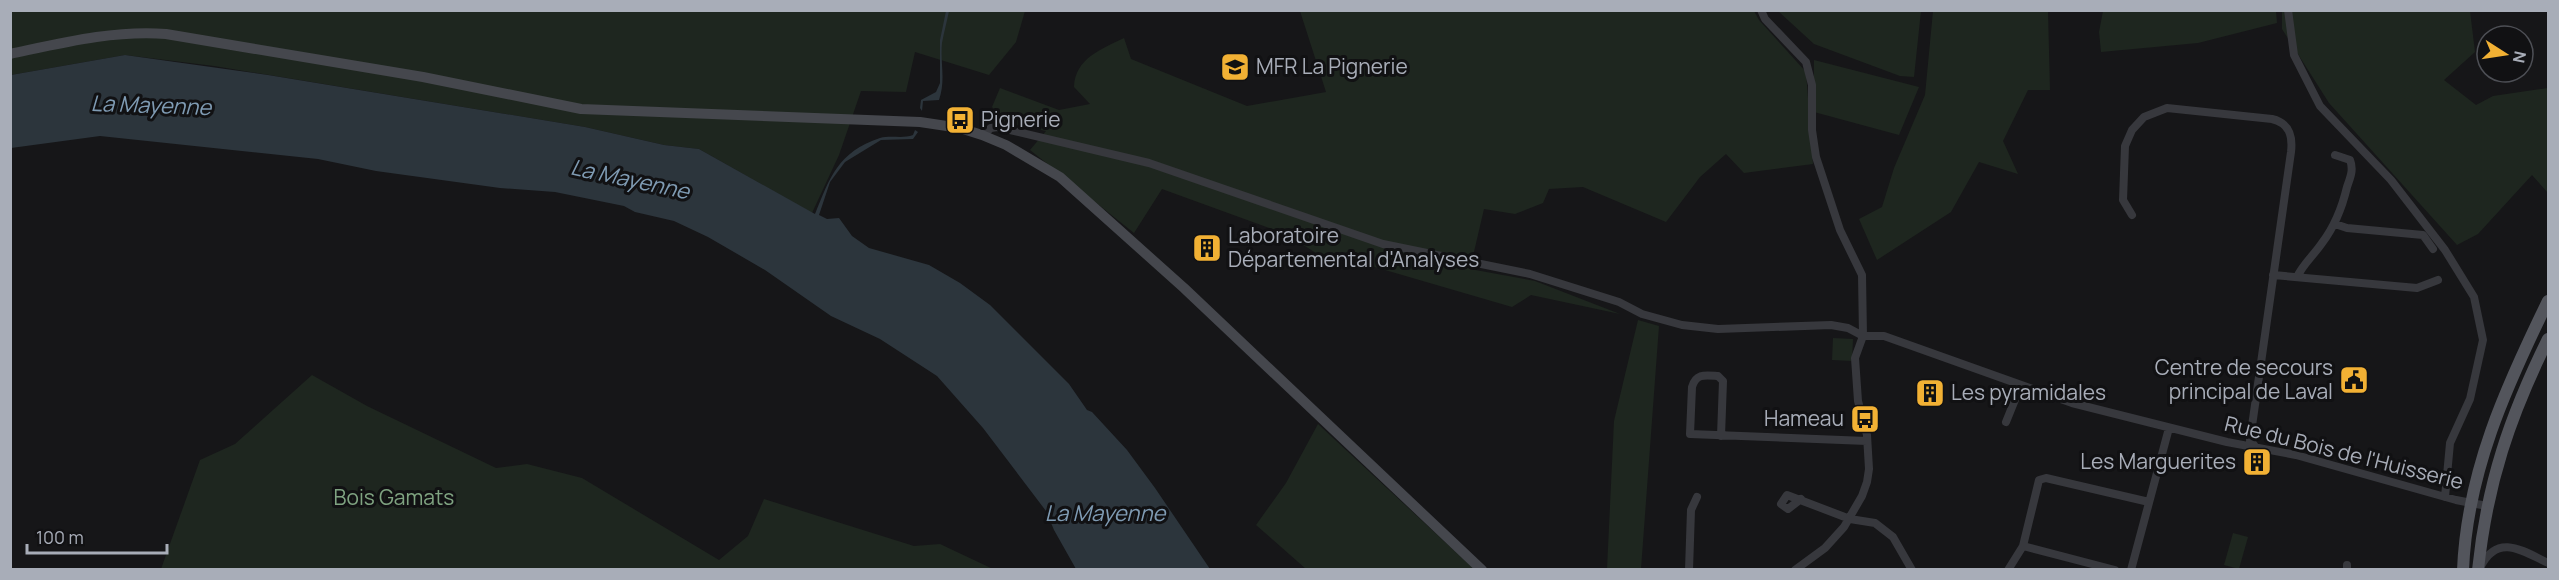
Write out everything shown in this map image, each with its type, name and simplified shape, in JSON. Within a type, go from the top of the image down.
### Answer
[{"type":"main road","points":[[10,54],[103,35],[166,34],[390,71],[581,109],[908,121],[941,124],[982,135],[1035,161],[1084,197],[1184,288],[1482,570]]},
{"type":"main road","points":[[2463,570],[2470,503],[2486,440],[2501,399],[2548,301]]},
{"type":"main road","points":[[2479,570],[2487,506],[2502,446],[2520,399],[2548,339]]},
{"type":"street","points":[[1761,10],[1765,19],[1806,62],[1810,75],[1812,130],[1816,157],[1840,230],[1862,274],[1863,336],[1855,358],[1856,384],[1867,441],[1867,482],[1850,519],[1825,548],[1795,570]]},
{"type":"street","points":[[2288,10],[2294,55],[2320,106],[2391,180],[2445,250],[2474,297],[2483,340],[2470,399],[2450,443],[2445,497]]},
{"type":"street","points":[[2132,215],[2123,200],[2125,146],[2132,130],[2144,117],[2167,108],[2278,120],[2290,131],[2292,142],[2250,440],[2254,446]]},
{"type":"street","name":"Rue du Bois de l'Huisserie","points":[[982,135],[991,128],[997,127],[1149,163],[1383,244],[1530,274],[1619,302],[1642,314],[1682,325],[1718,329],[1832,325],[1848,328],[1863,336],[1884,336],[2072,403],[2227,442],[2296,455],[2445,497],[2487,506]]},
{"type":"street","points":[[2297,277],[2302,266],[2322,244],[2335,224],[2352,170],[2350,160],[2335,155]]},
{"type":"street","points":[[2335,224],[2348,228],[2423,235],[2433,249]]},
{"type":"street","points":[[2273,275],[2417,288],[2438,280]]},
{"type":"street","points":[[1721,436],[1723,381],[1718,376],[1698,377],[1694,380],[1692,387],[1690,434],[1721,436],[1867,441]]},
{"type":"street","points":[[2006,422],[2021,385]]},
{"type":"street","points":[[2131,570],[2169,428]]},
{"type":"street","points":[[2008,570],[2023,546],[2039,480],[2046,478],[2149,502]]},
{"type":"street","points":[[1689,570],[1691,510],[1697,497]]},
{"type":"street","points":[[1801,499],[1850,519],[1875,523],[1893,537],[1912,570]]},
{"type":"street","points":[[2023,546],[2115,570]]},
{"type":"street","points":[[2479,570],[2493,549],[2501,547],[2521,550],[2548,563]]},
{"type":"green space","points":[[11,11],[1025,11],[1016,42],[989,75],[915,52],[906,92],[861,91],[839,155],[812,213],[699,149],[664,145],[585,127],[214,66],[125,55],[11,75]]},
{"type":"green space","points":[[1300,11],[1754,11],[1759,20],[1806,72],[1813,164],[1744,173],[1726,154],[1700,177],[1666,222],[1583,187],[1549,189],[1543,203],[1515,214],[1484,209],[1470,269],[1535,281],[1620,314],[1531,295],[1512,307],[1337,256],[1330,262],[1286,234],[1162,189],[1134,233],[1030,150],[1046,131],[1006,123],[992,107],[1000,88],[1059,110],[1090,104],[1074,87],[1079,69],[1091,56],[1124,38],[1131,59],[1247,106],[1326,92]]},
{"type":"green space","points":[[1778,11],[1921,11],[1914,77],[1900,76],[1814,44]]},
{"type":"green space","points":[[1933,11],[2048,11],[2050,90],[2028,90],[2003,141],[2018,174],[1979,162],[1951,212],[1877,260],[1859,219],[1882,207],[1894,168],[1925,95]]},
{"type":"green space","points":[[2103,11],[2276,11],[2277,23],[2198,43],[2101,52],[2099,32]]},
{"type":"green space","points":[[2282,11],[2470,11],[2475,52],[2444,80],[2476,105],[2493,96],[2548,88],[2548,193],[2532,175],[2478,234],[2457,245],[2329,103],[2282,29]]},
{"type":"green space","points":[[1814,60],[1919,87],[1899,135],[1814,112]]},
{"type":"green space","points":[[1638,320],[1659,326],[1641,569],[1607,569],[1614,421]]},
{"type":"green space","points":[[1833,338],[1853,339],[1852,361],[1832,360]]},
{"type":"green space","name":"Bois Gamats","points":[[312,375],[367,406],[496,468],[527,464],[582,478],[719,560],[748,536],[764,499],[914,546],[940,544],[993,569],[161,569],[200,460],[235,444]]},
{"type":"green space","points":[[1318,424],[1474,569],[1306,569],[1256,525],[1286,483]]},
{"type":"green space","points":[[2233,533],[2248,537],[2239,569],[2224,565]]},
{"type":"water","points":[[946,11],[949,11],[942,43],[941,92],[939,100],[923,101],[922,111],[921,100],[936,92],[940,83],[940,40]]},
{"type":"water","name":"La Mayenne","points":[[125,55],[268,75],[585,127],[664,145],[699,149],[815,214],[831,177],[845,158],[880,138],[905,137],[913,135],[915,130],[918,132],[913,139],[881,140],[845,162],[830,182],[819,215],[827,219],[839,218],[852,236],[869,248],[929,265],[960,283],[990,305],[1069,384],[1087,410],[1092,412],[1127,450],[1210,569],[1076,569],[1046,511],[983,428],[937,376],[880,339],[831,316],[765,270],[708,237],[674,221],[635,212],[624,206],[555,192],[500,188],[376,171],[318,159],[100,136],[11,148],[11,75]]},
{"type":"place","name":"MFR La Pignerie","points":[[1235,67]]},
{"type":"place","name":"Pignerie","points":[[960,120]]},
{"type":"place","name":"Laboratoire Départemental d'Analyses","points":[[1207,248]]},
{"type":"place","name":"Centre de secours principal de Laval","points":[[2354,380]]},
{"type":"place","name":"Les pyramidales","points":[[1930,393]]},
{"type":"place","name":"Hameau","points":[[1865,419]]},
{"type":"place","name":"Les Marguerites","points":[[2257,462]]}]
